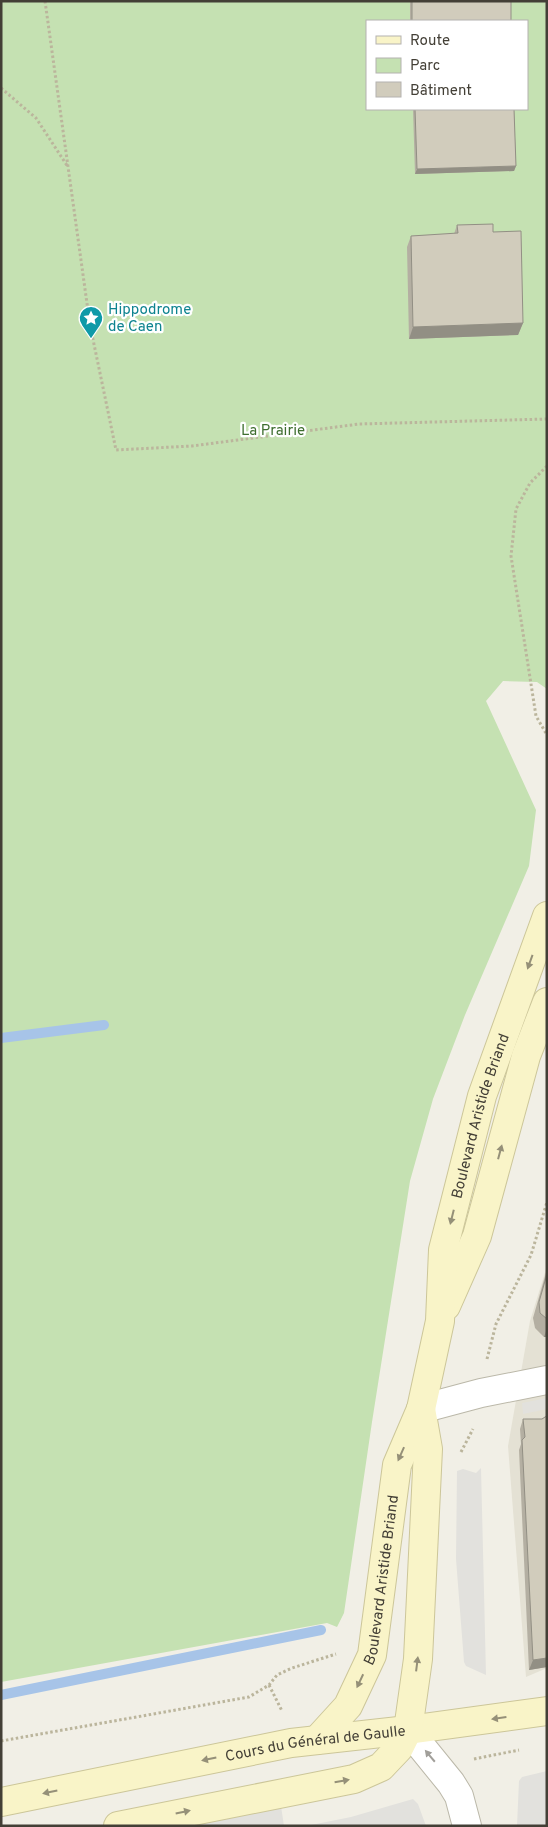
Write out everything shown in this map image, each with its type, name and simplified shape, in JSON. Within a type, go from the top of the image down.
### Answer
[{"type":"main road","name":"Boulevard Aristide Briand","points":[[317,1740],[348,1706],[372,1655],[396,1465],[421,1409],[440,1321],[443,1250],[482,1096],[547,916]]},
{"type":"main road","name":"Boulevard Aristide Briand","points":[[440,1321],[477,1236],[526,1056],[547,1002]]},
{"type":"main road","name":"Boulevard Aristide Briand","points":[[408,1730],[418,1659],[428,1449],[421,1409]]},
{"type":"main road","points":[[408,1730],[547,1711]]},
{"type":"main road","name":"Cours du Général de Gaulle","points":[[1,1802],[281,1745],[408,1730]]},
{"type":"main road","name":"Cours du Général de Gaulle","points":[[118,1826],[354,1779],[381,1767],[399,1748],[408,1730]]},
{"type":"street","points":[[421,1409],[481,1393],[547,1380]]},
{"type":"street","points":[[408,1730],[451,1783],[459,1796],[467,1826]]},
{"type":"path","points":[[45,1],[90,325],[116,450],[192,446],[359,424],[547,419]]},
{"type":"path","points":[[1,88],[36,118],[69,169]]},
{"type":"path","points":[[547,466],[530,483],[516,509],[511,556],[536,716],[547,735]]},
{"type":"path","points":[[486,1365],[496,1324],[531,1254],[547,1202]]},
{"type":"path","points":[[1,1742],[249,1697],[269,1685],[277,1675],[292,1668],[335,1654],[345,1654]]},
{"type":"path","points":[[269,1685],[285,1717]]},
{"type":"path","points":[[468,1761],[521,1750]]},
{"type":"shaded area","points":[[547,1266],[547,1668],[526,1677],[508,1446],[530,1321]]},
{"type":"shaded area","points":[[547,1398],[547,1409],[523,1414],[522,1403]]},
{"type":"shaded area","points":[[481,1468],[486,1675],[466,1666],[464,1662],[456,1559],[457,1471],[463,1469],[476,1473]]},
{"type":"shaded area","points":[[547,1771],[547,1826],[517,1826],[519,1781],[522,1777]]},
{"type":"shaded area","points":[[413,1799],[418,1804],[426,1826],[306,1826],[351,1817]]},
{"type":"shaded area","points":[[281,1806],[284,1826],[186,1826]]},
{"type":"green space","name":"La Prairie","points":[[1,1],[547,1],[547,689],[537,682],[503,681],[486,701],[536,810],[529,866],[465,1015],[433,1099],[410,1181],[344,1613],[337,1627],[327,1623],[1,1682]]},
{"type":"building","points":[[412,1],[511,1],[511,20],[412,20]]},
{"type":"building","points":[[415,110],[514,110],[516,166],[417,169]]},
{"type":"building","points":[[493,224],[493,232],[521,231],[523,323],[413,327],[411,236],[458,233],[457,225]]},
{"type":"building","points":[[547,1274],[547,1319],[540,1313],[539,1302]]},
{"type":"building","points":[[547,1416],[547,1658],[533,1660],[522,1440],[525,1437],[523,1419],[542,1419]]},
{"type":"waterway","points":[[1,1038],[104,1025]]},
{"type":"waterway","points":[[1,1695],[321,1630]]},
{"type":"place","name":"Hippodrome de Caen","points":[[91,339]]}]
